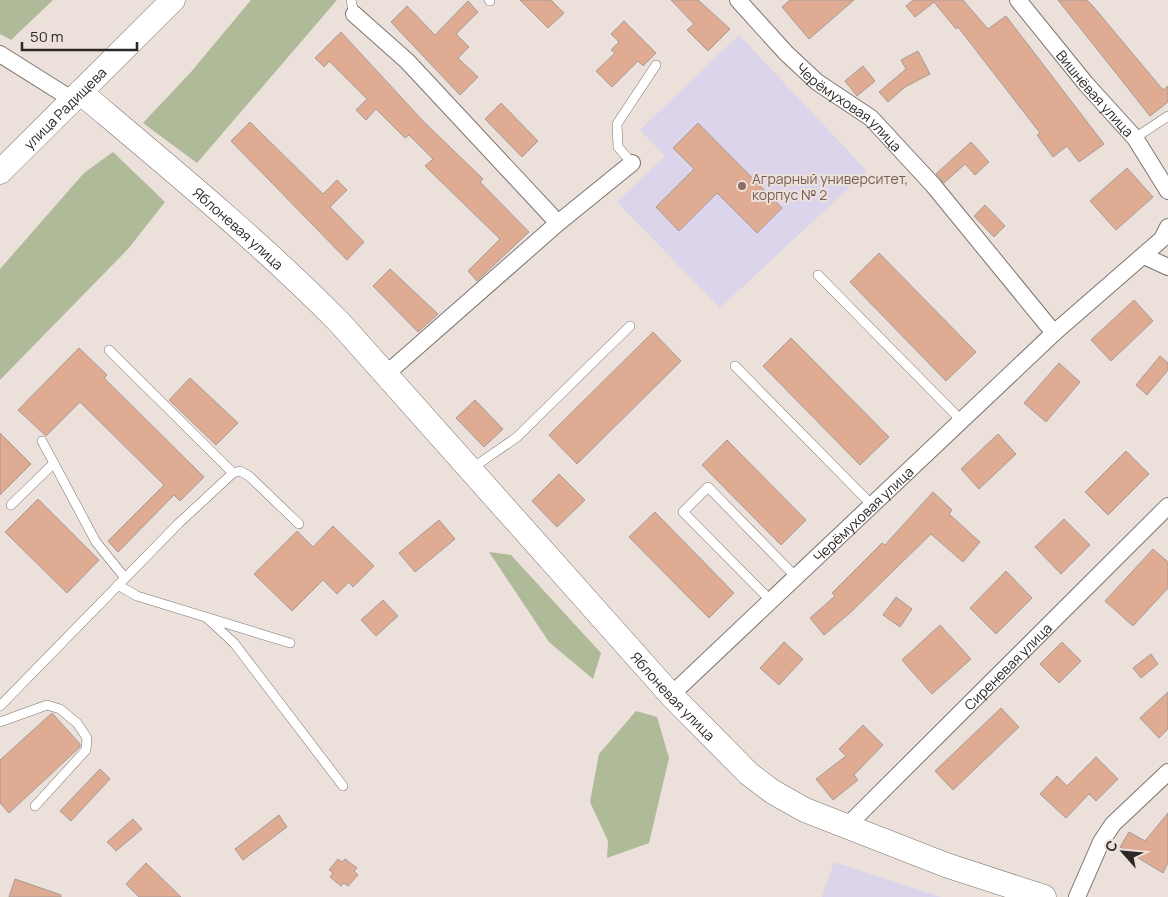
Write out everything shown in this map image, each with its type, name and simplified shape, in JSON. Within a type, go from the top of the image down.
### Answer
[{"type":"street","name":"улица Радищева","points":[[0,172],[173,0]]},
{"type":"street","name":"Черёмуховая улица","points":[[738,0],[786,53],[816,82],[872,118],[933,184],[1054,333]]},
{"type":"street","name":"Вишнёвая улица","points":[[1018,0],[1086,84],[1134,138],[1168,191]]},
{"type":"street","points":[[353,7],[407,61],[558,223]]},
{"type":"street","points":[[0,54],[77,96]]},
{"type":"street","name":"Яблоневая улица","points":[[77,96],[295,278],[340,323],[671,695],[749,774],[773,792],[804,810],[946,865],[1008,892],[1044,897]]},
{"type":"street","points":[[385,375],[558,223],[632,163]]},
{"type":"street","name":"Черёмуховая улица","points":[[671,695],[1054,333],[1144,256],[1166,234]]},
{"type":"street","points":[[1144,256],[1168,267]]},
{"type":"street","name":"Сиреневая улица","points":[[846,827],[1168,506]]},
{"type":"street","points":[[1077,897],[1101,842],[1113,824],[1168,772]]},
{"type":"lane","points":[[632,163],[618,147],[617,124],[656,65]]},
{"type":"lane","points":[[1134,138],[1168,116]]},
{"type":"lane","points":[[818,275],[962,420]]},
{"type":"lane","points":[[470,470],[517,437],[630,326]]},
{"type":"lane","points":[[109,350],[233,473]]},
{"type":"lane","points":[[734,366],[872,505]]},
{"type":"lane","points":[[42,441],[96,542],[121,582],[137,596],[290,643]]},
{"type":"lane","points":[[11,506],[54,463]]},
{"type":"lane","points":[[0,706],[121,582],[233,473],[240,471],[249,476],[299,524]]},
{"type":"lane","points":[[771,601],[683,512],[708,488],[796,577]]},
{"type":"lane","points":[[207,618],[234,643],[342,786]]},
{"type":"lane","points":[[0,722],[46,705],[60,709],[77,723],[87,738],[86,750],[35,806]]},
{"type":"shaded area","name":"Аграрный университет, корпус № 2","points":[[739,35],[867,171],[720,308],[617,202],[665,156],[640,130]]},
{"type":"shaded area","points":[[834,862],[941,897],[822,897]]},
{"type":"green space","points":[[0,0],[53,0],[11,40],[0,34]]},
{"type":"green space","points":[[251,0],[337,0],[197,163],[143,123],[191,72]]},
{"type":"green space","points":[[113,152],[165,202],[128,249],[0,380],[0,269],[84,173]]},
{"type":"green space","points":[[489,552],[511,555],[601,653],[593,679],[549,642]]},
{"type":"green space","points":[[636,711],[657,717],[669,758],[649,843],[607,858],[608,841],[590,802],[599,754]]},
{"type":"building","points":[[520,0],[551,0],[564,13],[548,28]]},
{"type":"building","points":[[671,0],[698,0],[730,29],[708,51],[687,30],[694,24]]},
{"type":"building","points":[[790,0],[854,0],[809,39],[782,7]]},
{"type":"building","points":[[913,0],[963,0],[988,29],[1006,16],[1104,144],[1079,162],[1067,146],[1053,157],[1037,135],[1040,133],[958,27],[956,29],[934,2],[915,17],[906,6]]},
{"type":"building","points":[[1058,0],[1087,0],[1163,90],[1168,86],[1168,102],[1150,116]]},
{"type":"building","points":[[468,1],[478,12],[456,34],[469,47],[458,58],[478,77],[460,95],[391,22],[407,6],[435,35]]},
{"type":"building","points":[[624,21],[656,53],[643,66],[638,61],[612,87],[596,71],[615,53],[611,50],[619,42],[611,34]]},
{"type":"building","points":[[341,32],[423,121],[483,179],[480,182],[529,232],[477,281],[468,271],[500,239],[425,166],[433,159],[409,135],[405,138],[376,109],[366,120],[356,110],[367,99],[329,61],[324,67],[315,58]]},
{"type":"building","points":[[918,51],[930,74],[905,87],[888,102],[879,92],[906,69],[901,60]]},
{"type":"building","points":[[863,66],[875,81],[857,96],[845,81]]},
{"type":"building","points":[[501,103],[538,141],[522,157],[485,119]]},
{"type":"building","points":[[250,122],[323,194],[337,180],[347,190],[330,207],[364,242],[347,260],[231,141]]},
{"type":"building","points":[[698,123],[782,208],[757,233],[717,193],[679,231],[656,207],[694,169],[673,148]]},
{"type":"building","points":[[971,142],[989,162],[975,175],[965,164],[944,183],[936,174]]},
{"type":"building","points":[[1127,168],[1153,197],[1116,230],[1090,201]]},
{"type":"building","points":[[985,205],[1005,226],[994,237],[974,216]]},
{"type":"building","points":[[879,253],[976,352],[946,381],[850,282]]},
{"type":"building","points":[[390,269],[438,314],[418,332],[373,286]]},
{"type":"building","points":[[1134,300],[1153,321],[1111,361],[1091,340]]},
{"type":"building","points":[[653,332],[681,361],[577,464],[549,435]]},
{"type":"building","points":[[791,338],[889,437],[860,465],[763,366]]},
{"type":"building","points":[[79,348],[107,375],[104,378],[204,477],[180,501],[174,495],[118,552],[108,541],[164,485],[80,402],[46,436],[18,410]]},
{"type":"building","points":[[1160,356],[1168,363],[1168,370],[1147,395],[1136,385]]},
{"type":"building","points":[[1059,363],[1080,382],[1046,422],[1024,403]]},
{"type":"building","points":[[190,378],[238,423],[216,445],[169,400]]},
{"type":"building","points":[[475,400],[503,429],[484,447],[456,418]]},
{"type":"building","points":[[0,433],[31,464],[0,495]]},
{"type":"building","points":[[998,434],[1016,454],[979,489],[961,469]]},
{"type":"building","points":[[727,440],[806,520],[781,545],[702,465]]},
{"type":"building","points":[[1126,451],[1149,474],[1108,515],[1085,492]]},
{"type":"building","points":[[559,474],[585,500],[557,527],[532,501]]},
{"type":"building","points":[[933,492],[952,510],[949,514],[980,542],[963,562],[931,534],[851,612],[824,635],[810,618],[835,596],[832,593],[882,543],[885,545]]},
{"type":"building","points":[[38,499],[99,560],[67,593],[5,532]]},
{"type":"building","points":[[655,512],[734,593],[709,618],[629,537]]},
{"type":"building","points":[[1064,519],[1090,545],[1061,574],[1035,547]]},
{"type":"building","points":[[439,520],[455,539],[415,572],[399,553]]},
{"type":"building","points":[[333,526],[374,566],[353,587],[349,582],[337,594],[323,580],[292,611],[254,574],[297,531],[313,547]]},
{"type":"building","points":[[1153,549],[1168,562],[1168,588],[1133,626],[1105,601]]},
{"type":"building","points":[[1006,571],[1032,598],[996,634],[970,608]]},
{"type":"building","points":[[896,597],[912,609],[900,627],[883,615]]},
{"type":"building","points":[[383,600],[398,616],[376,636],[361,620]]},
{"type":"building","points":[[940,625],[971,659],[932,694],[902,660]]},
{"type":"building","points":[[784,642],[803,659],[779,685],[760,668]]},
{"type":"building","points":[[1062,642],[1081,661],[1059,683],[1040,664]]},
{"type":"building","points":[[1151,654],[1158,664],[1141,678],[1133,668]]},
{"type":"building","points":[[1168,692],[1168,729],[1159,738],[1140,718]]},
{"type":"building","points":[[1001,708],[1019,727],[953,790],[935,771]]},
{"type":"building","points":[[52,713],[80,744],[80,747],[9,813],[0,803],[0,760]]},
{"type":"building","points":[[863,725],[883,745],[854,775],[858,780],[833,800],[816,779],[846,756],[839,749]]},
{"type":"building","points":[[1096,757],[1118,779],[1096,801],[1089,794],[1066,818],[1040,794],[1057,776],[1067,786]]},
{"type":"building","points":[[100,769],[110,779],[71,821],[60,811]]},
{"type":"building","points":[[1168,813],[1168,863],[1163,873],[1120,847],[1129,832],[1145,841]]},
{"type":"building","points":[[279,815],[287,827],[243,860],[235,849]]},
{"type":"building","points":[[133,819],[142,829],[116,851],[107,842]]},
{"type":"building","points":[[338,859],[342,862],[345,859],[357,868],[354,871],[358,875],[348,886],[344,883],[341,886],[330,877],[333,873],[329,870]]},
{"type":"building","points":[[146,863],[181,897],[139,897],[126,884]]},
{"type":"building","points":[[15,879],[61,895],[61,897],[9,897]]},
{"type":"place","name":"Аграрный университет, корпус № 2","points":[[742,186]]}]
